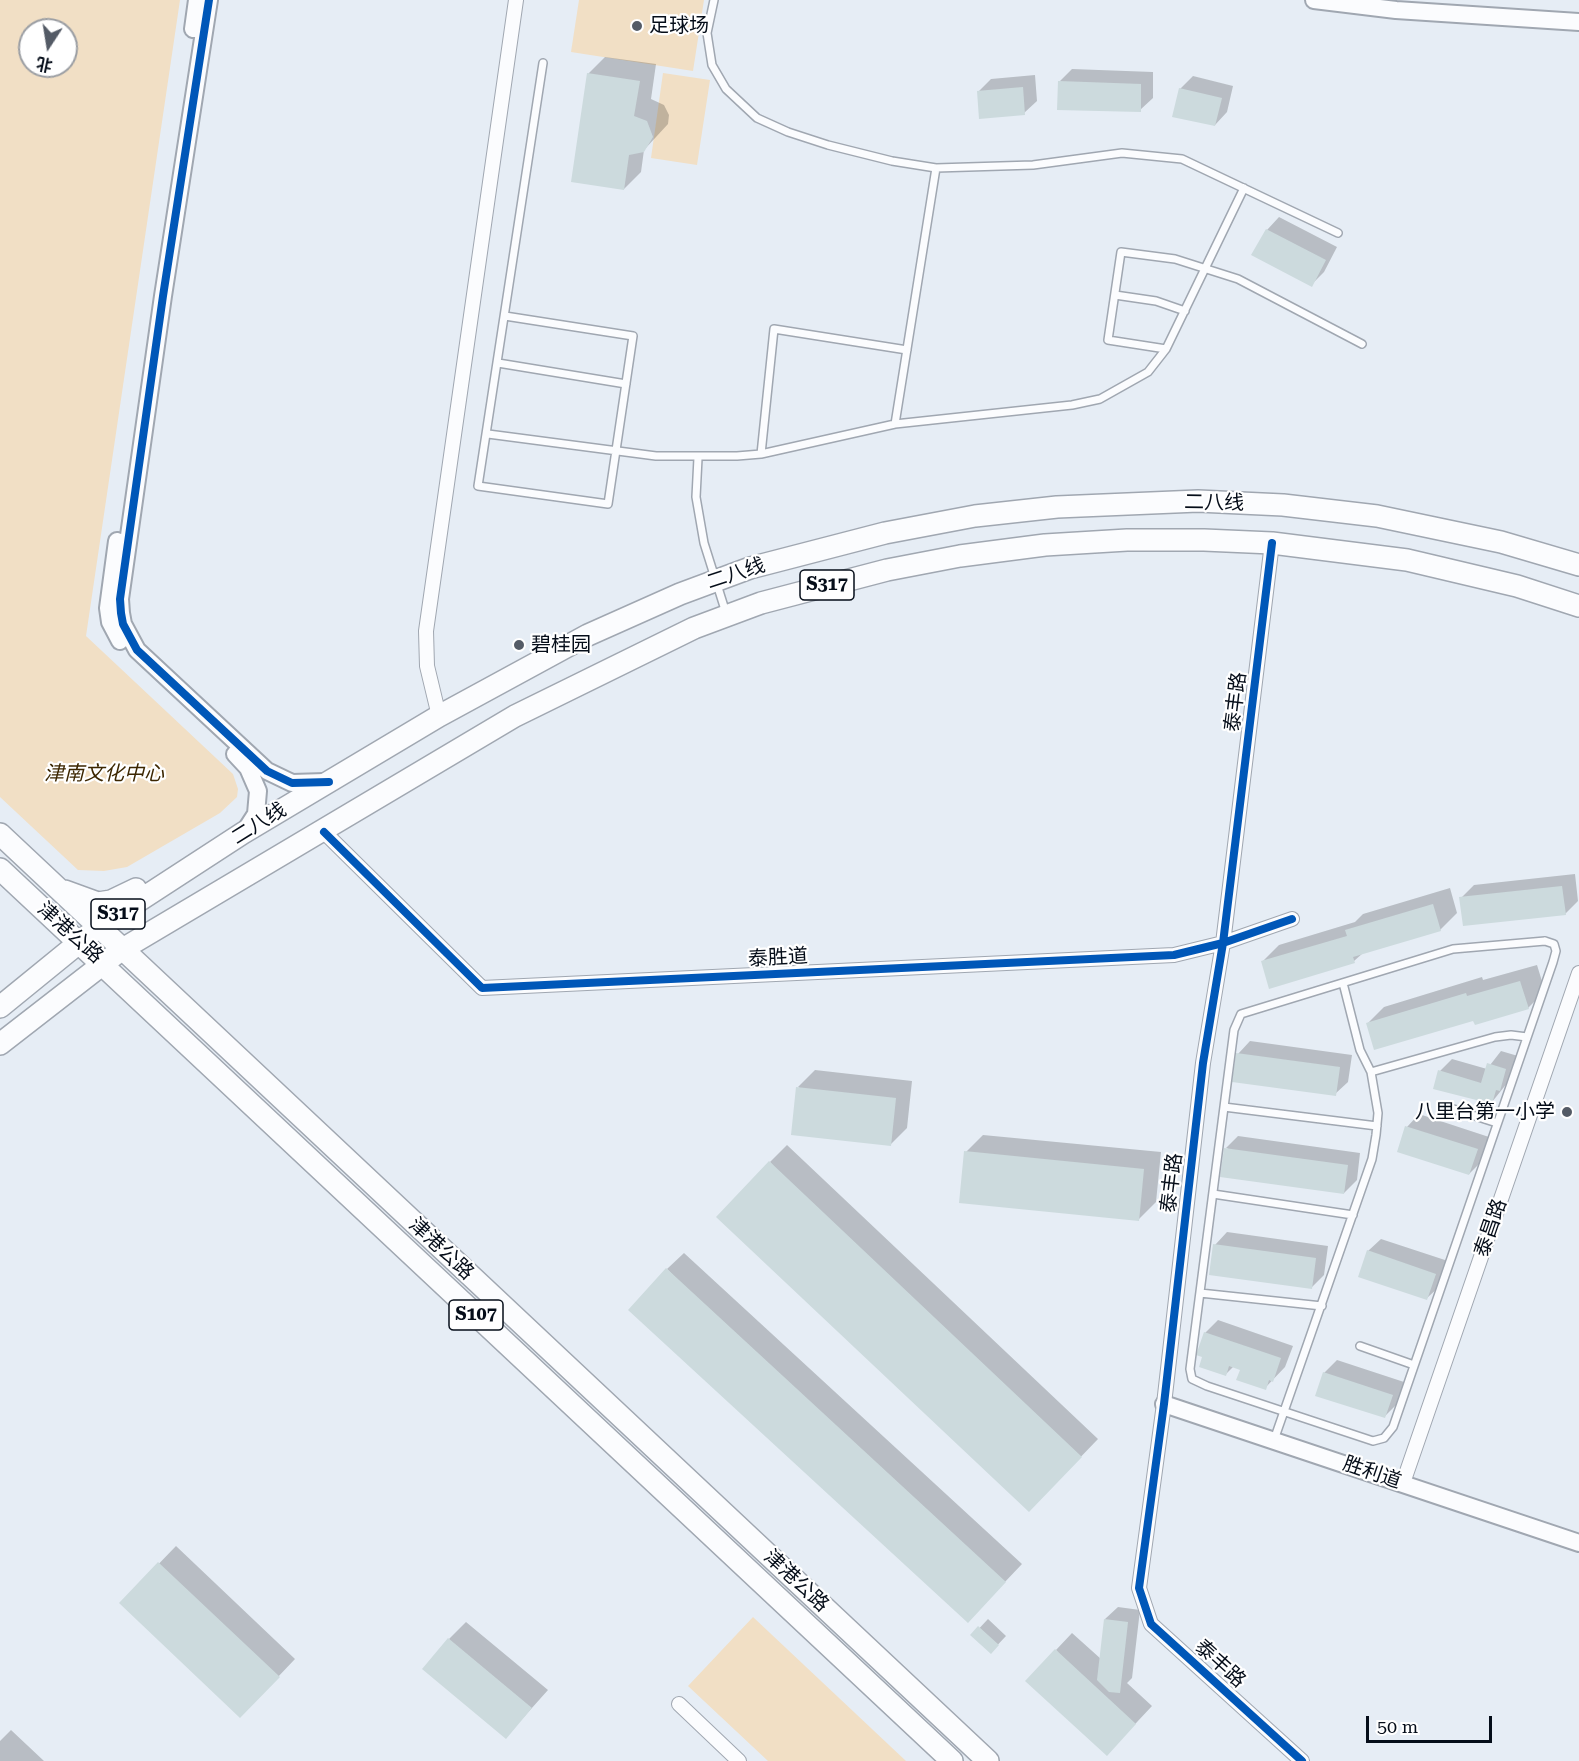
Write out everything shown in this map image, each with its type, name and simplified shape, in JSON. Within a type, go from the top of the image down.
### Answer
[{"type":"main road","name":"二八线","points":[[0,1007],[88,935],[243,833],[439,716],[588,635],[716,579],[885,533],[975,516],[1057,507],[1198,501],[1283,505],[1377,516],[1501,543],[1579,565]]},
{"type":"main road","name":"二八线","points":[[0,1044],[103,963],[117,947],[150,932],[324,832],[516,716],[622,663],[727,615],[772,600],[887,570],[1035,546],[1127,540],[1272,543],[1407,560],[1517,586],[1579,606]]},
{"type":"main road","points":[[53,885],[85,900],[98,903],[111,901],[208,847],[243,833]]},
{"type":"main road","name":"津港公路","points":[[0,834],[53,885],[88,935],[103,963],[952,1761]]},
{"type":"main road","points":[[0,855],[88,935]]},
{"type":"main road","name":"津港公路","points":[[0,869],[88,935],[117,947],[988,1761]]},
{"type":"street","points":[[197,0],[108,608],[115,633],[134,659],[248,768],[255,781],[258,803],[251,824],[243,833]]},
{"type":"street","points":[[208,0],[120,599],[121,613],[123,624],[137,650],[267,771],[292,783],[329,782]]},
{"type":"street","points":[[439,716],[427,666],[426,631],[516,0]]},
{"type":"street","points":[[1314,0],[1396,10],[1579,22]]},
{"type":"street","points":[[1401,0],[1579,12]]},
{"type":"street","name":"泰丰路","points":[[1272,543],[1223,943],[1203,1063],[1164,1398],[1138,1588],[1151,1624],[1302,1761]]},
{"type":"street","name":"泰胜道","points":[[324,832],[482,988],[1174,955],[1223,943],[1292,919]]},
{"type":"street","name":"泰昌路","points":[[1404,1479],[1579,973]]},
{"type":"street","name":"胜利道","points":[[1164,1398],[1404,1479],[1579,1543]]},
{"type":"street","name":"胜利道","points":[[1404,1479],[1579,1533]]},
{"type":"street","points":[[679,1704],[740,1761]]},
{"type":"lane","points":[[714,0],[707,33],[712,65],[726,89],[757,118],[828,145],[892,161],[936,168],[1033,165],[1122,153],[1182,159],[1338,232]]},
{"type":"lane","points":[[505,316],[633,336],[608,504],[478,486],[488,434],[498,363],[505,316],[543,63]]},
{"type":"lane","points":[[895,424],[936,168]]},
{"type":"lane","points":[[488,434],[656,456],[698,458],[761,454],[895,424],[1072,405],[1100,399],[1148,372],[1166,349],[1244,188]]},
{"type":"lane","points":[[1166,349],[1108,340],[1121,252],[1174,259],[1238,279],[1362,344]]},
{"type":"lane","points":[[1115,295],[1156,301],[1185,311]]},
{"type":"lane","points":[[761,454],[774,329],[907,350]]},
{"type":"lane","points":[[498,363],[626,384]]},
{"type":"lane","points":[[698,458],[696,497],[704,543],[727,615]]},
{"type":"lane","points":[[1545,941],[1554,944],[1556,951],[1527,1037],[1393,1427],[1384,1438],[1373,1441],[1192,1379],[1190,1369],[1234,1030],[1241,1014],[1453,950],[1545,941]]},
{"type":"lane","points":[[1276,1435],[1372,1159],[1377,1126],[1378,1113],[1371,1072],[1360,1050],[1343,983]]},
{"type":"lane","points":[[1371,1072],[1495,1037],[1527,1037]]},
{"type":"lane","points":[[1444,1106],[1497,1123]]},
{"type":"lane","points":[[1224,1107],[1377,1126]]},
{"type":"lane","points":[[1213,1194],[1353,1215]]},
{"type":"lane","points":[[1200,1293],[1322,1306]]},
{"type":"lane","points":[[1360,1346],[1414,1365]]},
{"type":"green space","name":"津南文化中心","points":[[0,0],[180,0],[86,636],[233,774],[238,789],[237,797],[220,813],[127,867],[104,871],[78,870],[0,797]]},
{"type":"green space","name":"足球场","points":[[579,0],[704,0],[693,71],[571,52]]},
{"type":"green space","name":"足球场","points":[[663,73],[710,80],[697,165],[651,158]]},
{"type":"green space","points":[[753,1617],[906,1761],[768,1761],[688,1686]]},
{"type":"building","points":[[587,73],[640,81],[634,116],[647,121],[653,137],[644,152],[629,155],[624,190],[571,182]]},
{"type":"building","points":[[1058,81],[1141,84],[1141,112],[1057,110]]},
{"type":"building","points":[[1023,87],[1025,115],[979,119],[977,91]]},
{"type":"building","points":[[1179,88],[1222,98],[1215,126],[1172,117]]},
{"type":"building","points":[[1266,229],[1326,260],[1312,287],[1251,255]]},
{"type":"building","points":[[1562,886],[1566,915],[1463,926],[1459,897]]},
{"type":"building","points":[[1433,904],[1441,931],[1353,957],[1355,963],[1269,989],[1261,961],[1347,936],[1345,930]]},
{"type":"building","points":[[1520,981],[1529,1009],[1475,1025],[1473,1021],[1374,1050],[1366,1023],[1466,993],[1467,996]]},
{"type":"building","points":[[1236,1053],[1340,1067],[1336,1096],[1232,1082]]},
{"type":"building","points":[[1487,1063],[1506,1069],[1500,1091],[1496,1090],[1492,1104],[1433,1089],[1438,1070],[1481,1083]]},
{"type":"building","points":[[796,1087],[896,1098],[891,1146],[791,1135]]},
{"type":"building","points":[[1405,1126],[1478,1149],[1469,1175],[1397,1152]]},
{"type":"building","points":[[1224,1148],[1348,1165],[1344,1194],[1220,1177]]},
{"type":"building","points":[[964,1151],[1144,1169],[1139,1221],[959,1203]]},
{"type":"building","points":[[769,1161],[1082,1457],[1029,1512],[716,1217]]},
{"type":"building","points":[[1213,1244],[1316,1258],[1312,1289],[1209,1275]]},
{"type":"building","points":[[1367,1250],[1436,1274],[1427,1300],[1358,1277]]},
{"type":"building","points":[[666,1268],[1006,1582],[968,1623],[628,1310]]},
{"type":"building","points":[[1204,1332],[1281,1358],[1273,1382],[1269,1380],[1266,1390],[1236,1380],[1240,1370],[1229,1366],[1226,1376],[1199,1367],[1202,1357],[1196,1355]]},
{"type":"building","points":[[1323,1372],[1393,1395],[1385,1418],[1315,1396]]},
{"type":"building","points":[[158,1562],[280,1677],[240,1718],[119,1603]]},
{"type":"building","points":[[1104,1619],[1128,1622],[1120,1693],[1109,1692],[1097,1680]]},
{"type":"building","points":[[978,1626],[999,1645],[991,1654],[970,1635]]},
{"type":"building","points":[[448,1638],[532,1708],[506,1739],[422,1669]]},
{"type":"building","points":[[1055,1649],[1136,1724],[1107,1756],[1025,1681]]},
{"type":"cycle path","points":[[209,0],[163,296],[120,599],[121,613],[123,624],[137,650],[267,771],[292,783],[329,782]]},
{"type":"cycle path","points":[[1272,543],[1223,943],[1203,1063],[1164,1404],[1139,1588],[1151,1624],[1302,1761]]},
{"type":"cycle path","points":[[324,832],[482,988],[1174,955],[1223,943],[1292,919]]},
{"type":"place","name":"足球场","points":[[637,26]]},
{"type":"place","name":"碧桂园","points":[[519,645]]},
{"type":"place","name":"八里台第一小学","points":[[1567,1112]]}]
